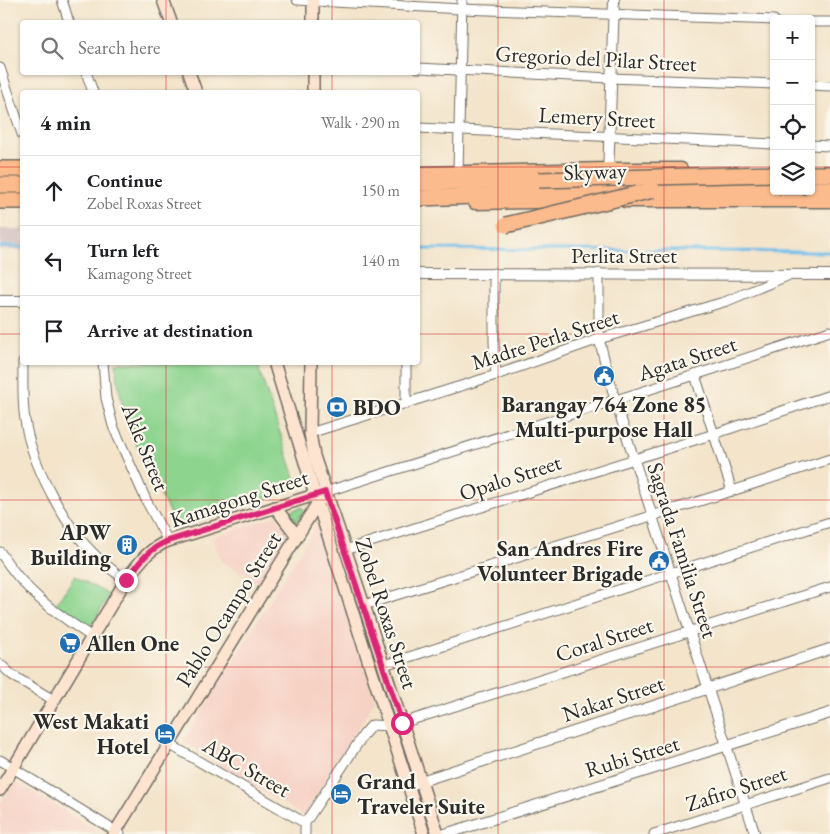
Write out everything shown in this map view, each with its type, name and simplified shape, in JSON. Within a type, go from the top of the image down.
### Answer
[{"type":"highway","points":[[0,169],[20,169]]},
{"type":"highway","name":"Skyway","points":[[420,185],[770,172]]},
{"type":"highway","points":[[0,185],[20,185]]},
{"type":"highway","name":"Skyway","points":[[420,198],[653,190],[770,189]]},
{"type":"highway","points":[[815,189],[830,190]]},
{"type":"highway","points":[[506,225],[653,190]]},
{"type":"highway","points":[[0,201],[20,201]]},
{"type":"main road","points":[[164,0],[170,20]]},
{"type":"main road","points":[[314,0],[314,20]]},
{"type":"main road","points":[[189,75],[195,90]]},
{"type":"main road","points":[[313,75],[313,90]]},
{"type":"main road","points":[[420,173],[608,174],[770,172]]},
{"type":"main road","points":[[420,185],[608,174],[770,181]]},
{"type":"main road","points":[[420,204],[602,201],[830,201]]},
{"type":"main road","points":[[0,206],[20,206]]},
{"type":"main road","name":"Zobel Roxas Street","points":[[275,365],[319,496],[424,834]]},
{"type":"main road","points":[[311,365],[310,433],[319,496]]},
{"type":"main road","name":"Kamagong Street","points":[[0,790],[126,580],[145,554],[154,547],[168,541],[275,507],[319,496]]},
{"type":"main road","name":"Zobel Roxas Street","points":[[319,496],[345,550],[438,834]]},
{"type":"main road","name":"Pablo Ocampo Street","points":[[116,833],[297,536],[319,496]]},
{"type":"main road","points":[[275,507],[297,536]]},
{"type":"street","points":[[62,0],[68,20]]},
{"type":"street","points":[[297,0],[461,5],[614,15],[770,20]]},
{"type":"street","points":[[608,174],[614,0]]},
{"type":"street","points":[[458,172],[461,5]]},
{"type":"street","points":[[815,22],[830,22]]},
{"type":"street","points":[[0,68],[20,128]]},
{"type":"street","name":"Gregorio del Pilar Street","points":[[420,68],[770,84]]},
{"type":"street","points":[[87,75],[92,90]]},
{"type":"street","points":[[815,85],[830,86]]},
{"type":"street","name":"Lemery Street","points":[[420,128],[770,144]]},
{"type":"street","points":[[815,145],[830,146]]},
{"type":"street","points":[[0,164],[20,164]]},
{"type":"street","points":[[494,273],[496,375]]},
{"type":"street","name":"Sagrada Familia Street","points":[[599,273],[599,339],[615,400],[755,834]]},
{"type":"street","name":"Perlita Street","points":[[420,274],[830,274]]},
{"type":"street","name":"Madre Perla Street","points":[[310,433],[496,375],[599,339],[727,301],[790,274]]},
{"type":"street","points":[[0,301],[20,301]]},
{"type":"street","name":"Agata Street","points":[[319,496],[830,331]]},
{"type":"street","points":[[23,365],[25,420],[29,440],[44,478],[67,519],[81,539],[95,556],[126,580]]},
{"type":"street","name":"Akle Street","points":[[102,365],[106,398],[113,426],[147,502],[168,541]]},
{"type":"street","points":[[406,365],[406,404]]},
{"type":"street","points":[[695,375],[732,492]]},
{"type":"street","name":"Opalo Street","points":[[345,550],[830,396]]},
{"type":"street","points":[[364,605],[732,492],[830,459]]},
{"type":"street","points":[[384,665],[830,522]]},
{"type":"street","points":[[0,552],[24,585],[36,597],[51,610],[92,637]]},
{"type":"street","name":"Coral Street","points":[[305,823],[364,734],[372,725],[390,726],[402,723],[830,586]]},
{"type":"street","name":"Nakar Street","points":[[409,785],[707,687],[830,649]]},
{"type":"street","points":[[0,664],[12,675],[55,701]]},
{"type":"street","name":"Rubi Street","points":[[445,834],[830,713]]},
{"type":"street","name":"ABC Street","points":[[169,744],[305,823]]},
{"type":"street","points":[[0,760],[116,833]]},
{"type":"street","name":"Zafiro Street","points":[[654,834],[830,778]]},
{"type":"street","points":[[305,823],[305,834]]},
{"type":"shaded area","points":[[0,229],[20,229],[20,250],[0,250]]},
{"type":"shaded area","points":[[276,516],[289,532],[261,585],[221,561],[212,537]]},
{"type":"shaded area","points":[[318,523],[375,700],[303,816],[183,742]]},
{"type":"shaded area","points":[[14,781],[99,833],[0,834],[0,805]]},
{"type":"green space","points":[[116,365],[258,365],[298,487],[177,528],[138,448],[123,406]]},
{"type":"green space","points":[[302,507],[304,510],[294,525],[285,513]]},
{"type":"green space","points":[[75,576],[109,595],[92,625],[84,624],[56,604]]},
{"type":"waterway","points":[[0,247],[20,247]]},
{"type":"waterway","points":[[420,249],[830,252]]},
{"type":"place","name":"Barangay 764 Zone 85 Multi-purpose Hall","points":[[604,376]]},
{"type":"place","name":"BDO","points":[[337,407]]},
{"type":"place","name":"APW Building","points":[[127,545]]},
{"type":"place","name":"San Andres Fire Volunteer Brigade","points":[[659,561]]},
{"type":"place","name":"Allen One","points":[[70,643]]},
{"type":"place","name":"West Makati Hotel","points":[[165,734]]},
{"type":"place","name":"Grand Traveler Suite","points":[[341,794]]},
{"type":"route","points":[[126,580],[145,554],[154,547],[325,492],[402,723]]}]
